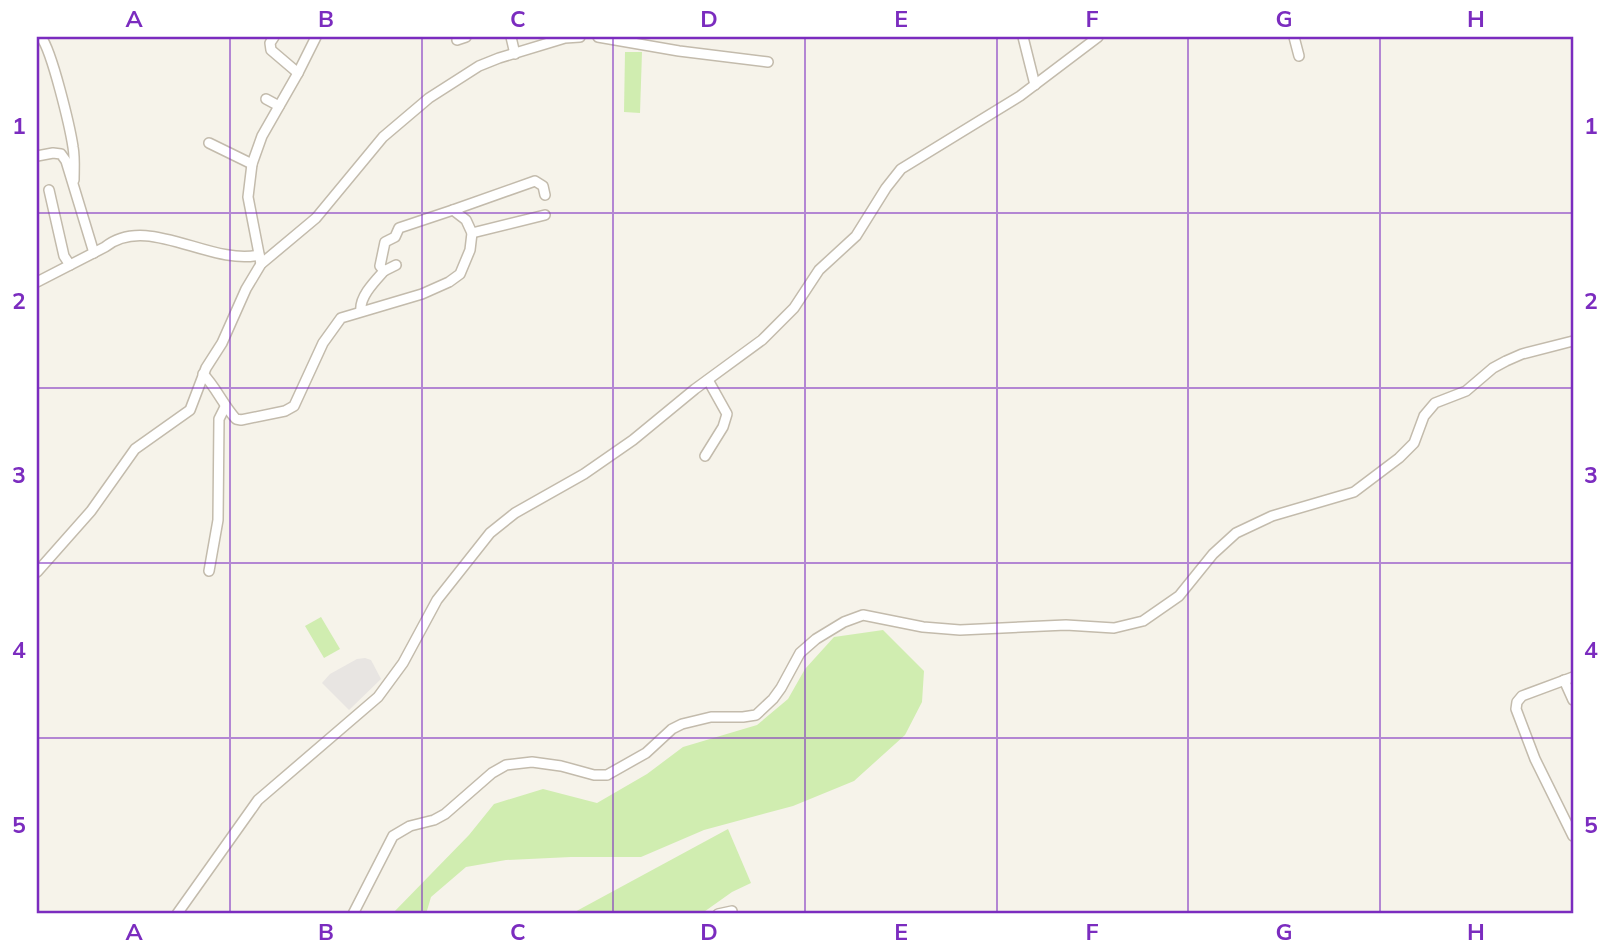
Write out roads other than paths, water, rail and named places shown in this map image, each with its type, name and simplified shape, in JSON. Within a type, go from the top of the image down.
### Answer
[{"type":"street","points":[[41,37],[56,79],[73,146],[74,180]]},
{"type":"street","points":[[274,37],[270,43],[271,50],[298,73]]},
{"type":"street","points":[[260,259],[248,197],[252,164],[262,136],[316,37]]},
{"type":"street","points":[[511,37],[515,54]]},
{"type":"street","points":[[37,572],[91,511],[135,449],[190,410],[197,398],[203,374],[231,326],[260,259],[316,218],[383,136],[457,79],[480,66],[565,38],[580,37]]},
{"type":"street","points":[[598,37],[768,62]]},
{"type":"street","points":[[1023,37],[1035,85]]},
{"type":"street","points":[[177,914],[251,807],[378,697],[403,663],[432,606],[490,533],[515,513],[614,454],[762,340],[785,319],[819,270],[847,245],[864,225],[901,169],[1035,85],[1098,37]]},
{"type":"street","points":[[1294,37],[1299,56]]},
{"type":"street","points":[[266,99],[279,106]]},
{"type":"street","points":[[209,143],[252,164]]},
{"type":"street","points":[[37,156],[61,154],[66,161],[74,180],[94,253]]},
{"type":"street","points":[[384,271],[380,266],[385,243],[395,237],[399,228],[536,181],[540,183],[545,195]]},
{"type":"street","points":[[49,190],[64,256],[70,265]]},
{"type":"street","points":[[203,374],[236,419],[290,409],[300,398],[327,334],[341,317],[404,300],[449,282],[460,274],[470,250],[472,233],[466,220],[453,209]]},
{"type":"street","points":[[472,233],[545,215]]},
{"type":"street","points":[[37,282],[121,238],[138,235],[260,259]]},
{"type":"street","points":[[241,257],[254,274]]},
{"type":"street","points":[[361,311],[360,306],[365,296],[384,271],[396,265]]},
{"type":"street","points":[[353,914],[393,836],[445,814],[492,773],[506,765],[532,762],[594,775],[607,775],[646,753],[681,724],[711,717],[756,715],[781,688],[800,653],[816,639],[844,622],[863,615],[923,627],[960,630],[1066,625],[1114,628],[1143,621],[1178,596],[1213,554],[1236,533],[1272,516],[1354,492],[1399,458],[1413,443],[1424,416],[1435,403],[1465,391],[1506,361],[1522,354],[1573,341]]},
{"type":"street","points":[[705,456],[723,427],[727,414],[708,380]]},
{"type":"street","points":[[209,570],[218,520],[219,418],[225,407]]},
{"type":"street","points":[[1573,701],[1569,678],[1522,696],[1516,709],[1535,759],[1573,836]]},
{"type":"street","points":[[718,914],[732,911]]}]
